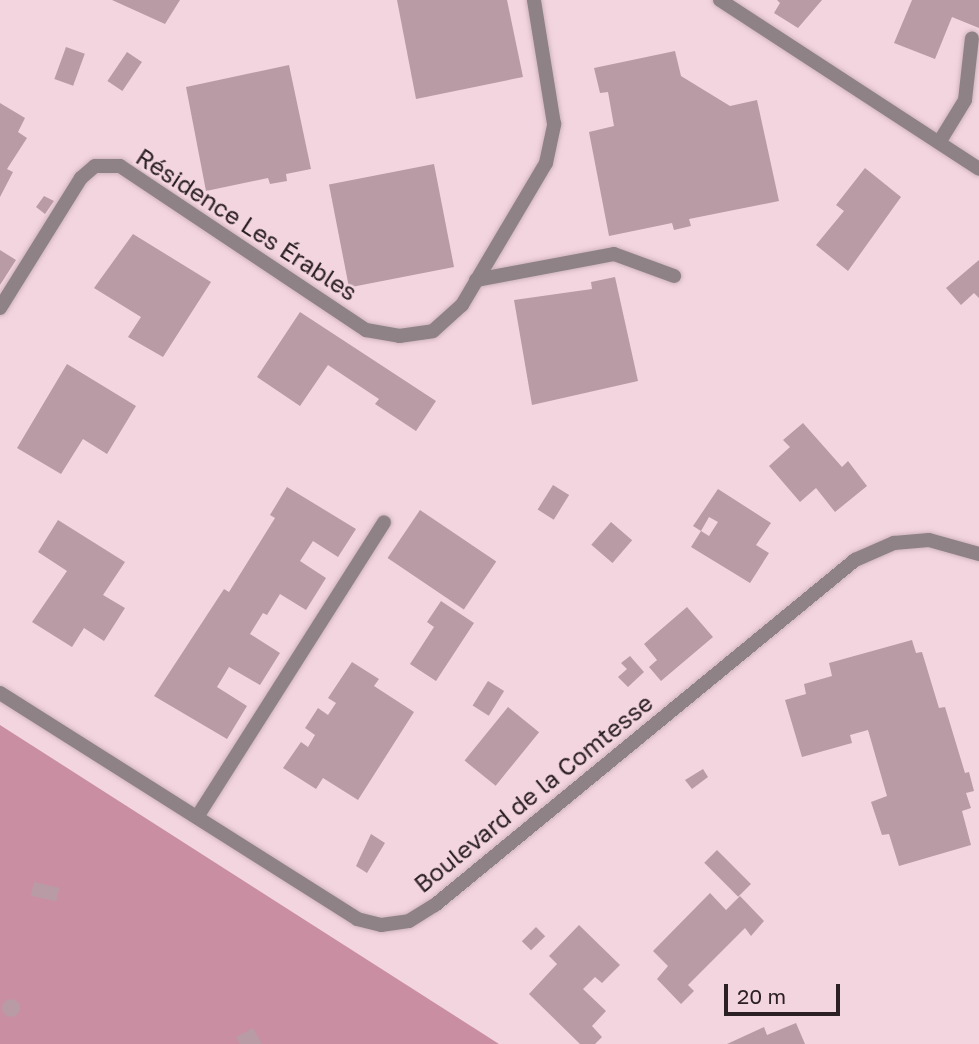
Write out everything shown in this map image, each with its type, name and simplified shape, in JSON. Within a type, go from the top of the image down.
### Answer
[{"type":"street","name":"Résidence Les Érables","points":[[0,308],[81,178],[95,166],[120,166],[366,330],[399,336],[433,331],[462,305],[546,163],[554,124],[534,0]]},
{"type":"street","points":[[720,0],[940,141],[979,169]]},
{"type":"street","points":[[940,141],[965,100],[972,38]]},
{"type":"street","points":[[476,280],[614,254],[674,276]]},
{"type":"street","points":[[197,817],[384,522]]},
{"type":"street","name":"Boulevard de la Comtesse","points":[[0,693],[357,919],[381,925],[409,921],[435,905],[855,560],[894,543],[929,540],[979,554]]},
{"type":"shaded area","points":[[0,725],[499,1044],[0,1044]]},
{"type":"building","points":[[112,0],[180,0],[165,24]]},
{"type":"building","points":[[397,0],[507,0],[523,77],[416,99]]},
{"type":"building","points":[[777,0],[822,0],[798,28],[774,13],[780,3]]},
{"type":"building","points":[[912,0],[979,0],[979,28],[952,17],[935,59],[894,43]]},
{"type":"building","points":[[66,47],[85,54],[73,86],[54,79]]},
{"type":"building","points":[[675,51],[681,76],[730,106],[757,100],[779,201],[689,219],[691,226],[674,230],[672,223],[609,236],[589,132],[614,126],[608,92],[600,93],[594,68]]},
{"type":"building","points":[[127,52],[142,62],[122,91],[107,81]]},
{"type":"building","points":[[289,65],[311,169],[286,174],[287,181],[270,184],[268,178],[206,191],[186,87]]},
{"type":"building","points":[[0,103],[25,118],[18,132],[27,138],[7,169],[13,172],[0,197]]},
{"type":"building","points":[[434,164],[454,267],[349,287],[329,184]]},
{"type":"building","points":[[865,168],[901,197],[848,271],[816,245],[844,211],[836,205]]},
{"type":"building","points":[[44,196],[54,201],[45,214],[36,207]]},
{"type":"building","points":[[133,234],[211,282],[163,357],[128,337],[141,317],[94,288]]},
{"type":"building","points":[[0,250],[16,260],[0,285]]},
{"type":"building","points":[[979,260],[979,298],[974,293],[961,305],[946,288]]},
{"type":"building","points":[[615,277],[638,381],[532,405],[514,300],[592,289],[591,282]]},
{"type":"building","points":[[300,312],[436,401],[416,431],[375,404],[379,399],[328,365],[300,406],[257,377]]},
{"type":"building","points":[[67,364],[136,406],[107,454],[83,439],[61,474],[17,448]]},
{"type":"building","points":[[803,423],[842,467],[848,461],[867,486],[835,512],[816,488],[800,502],[769,466],[790,447],[783,440]]},
{"type":"building","points":[[553,485],[569,495],[554,520],[538,510]]},
{"type":"building","points":[[287,487],[356,529],[338,557],[313,541],[300,561],[326,578],[306,610],[280,594],[267,615],[263,613],[250,634],[280,653],[260,685],[229,667],[217,687],[247,706],[227,739],[154,696],[224,589],[229,592],[275,518],[270,515]]},
{"type":"building","points":[[718,489],[771,523],[756,545],[769,553],[750,583],[691,547],[701,531],[693,526]],"holes":[[[709,517],[718,522],[709,536],[701,531]]]},
{"type":"building","points":[[420,510],[496,561],[464,610],[388,558]]},
{"type":"building","points":[[58,520],[125,562],[103,595],[125,608],[104,641],[84,628],[72,647],[32,622],[67,571],[38,552]]},
{"type":"building","points":[[611,522],[632,540],[612,563],[591,545]]},
{"type":"building","points":[[441,601],[474,623],[436,681],[410,664],[434,627],[427,622]]},
{"type":"building","points":[[687,607],[713,637],[661,681],[649,667],[657,660],[644,644]]},
{"type":"building","points":[[912,640],[916,653],[922,652],[939,708],[945,707],[965,773],[969,772],[974,791],[966,793],[971,808],[962,811],[971,845],[899,866],[889,834],[882,835],[871,802],[887,796],[868,730],[850,735],[852,743],[802,757],[785,700],[806,694],[804,684],[832,676],[829,663]]},
{"type":"building","points":[[630,656],[644,672],[628,687],[618,677],[627,669],[621,663]]},
{"type":"building","points":[[352,662],[379,679],[374,686],[414,712],[358,800],[323,778],[316,789],[283,768],[301,742],[308,747],[315,735],[305,728],[318,708],[328,715],[336,703],[328,698]]},
{"type":"building","points":[[488,681],[504,691],[489,716],[473,706]]},
{"type":"building","points":[[508,707],[539,732],[496,786],[465,761]]},
{"type":"building","points":[[703,769],[708,777],[692,789],[685,780]]},
{"type":"building","points":[[371,834],[385,843],[367,873],[356,866]]},
{"type":"building","points":[[717,850],[751,884],[738,897],[704,863]]},
{"type":"building","points":[[34,882],[59,888],[56,901],[31,896]]},
{"type":"building","points":[[710,893],[726,910],[740,896],[764,921],[751,936],[745,928],[688,985],[694,991],[681,1004],[657,979],[668,966],[653,951]]},
{"type":"building","points":[[579,925],[620,965],[602,983],[595,977],[583,989],[606,1011],[592,1026],[602,1037],[595,1044],[580,1044],[529,994],[557,964],[549,956]]},
{"type":"building","points":[[536,927],[545,936],[531,950],[522,941]]},
{"type":"building","points":[[11,999],[17,1002],[20,1008],[17,1014],[11,1017],[5,1014],[2,1008],[5,1002]]},
{"type":"building","points":[[796,1023],[805,1044],[727,1044],[764,1027],[767,1035]]},
{"type":"building","points":[[253,1028],[262,1044],[240,1044],[236,1037]]}]
